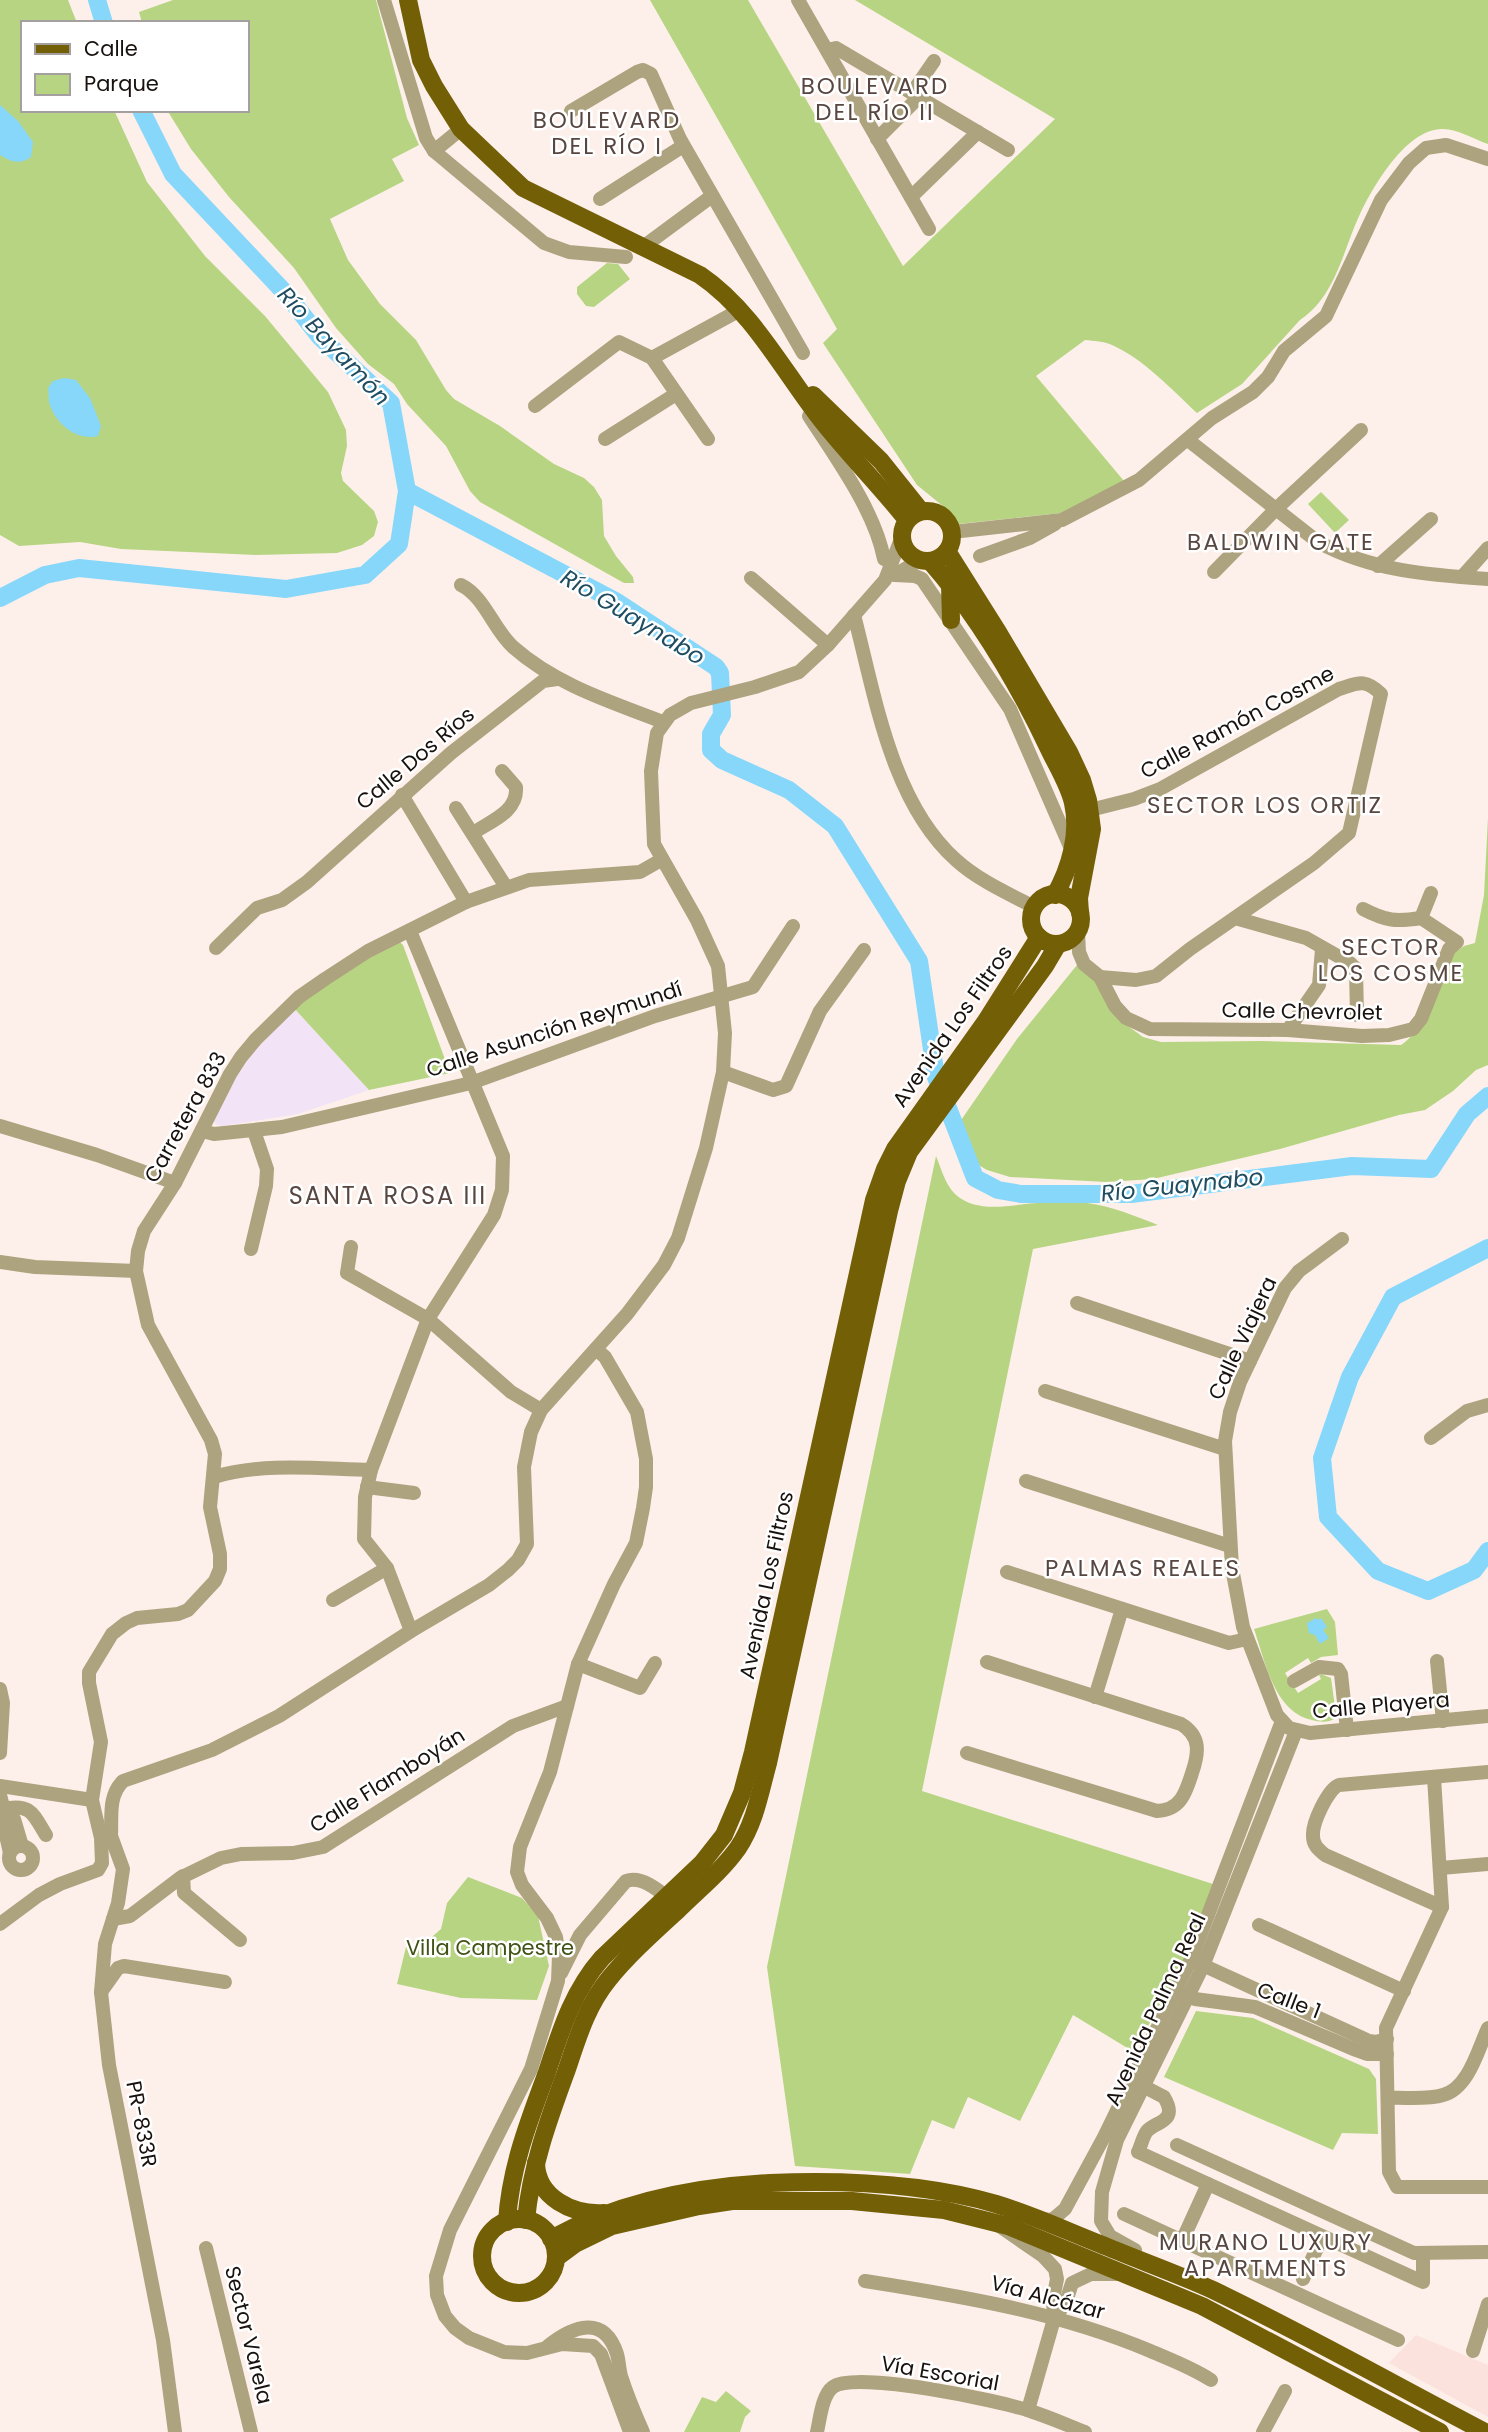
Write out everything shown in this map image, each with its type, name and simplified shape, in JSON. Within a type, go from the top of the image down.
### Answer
[{"type":"main road","points":[[408,0],[421,60],[461,129],[523,188],[700,275],[716,286],[740,310],[824,423],[873,477],[914,515]]},
{"type":"main road","points":[[934,511],[949,523],[952,533],[947,551],[940,558],[925,560],[911,556],[901,539],[902,529],[914,515],[934,511]]},
{"type":"main road","points":[[947,551],[992,621],[1069,752],[1082,780],[1090,810],[1091,840],[1079,898],[1081,923],[1078,932],[1069,940],[1053,944],[1040,937],[1031,926],[1034,907],[1041,899],[1055,895],[1069,898],[1080,913]]},
{"type":"main road","points":[[925,560],[950,584],[975,617],[1021,695],[1073,802],[1072,851],[1055,895]]},
{"type":"main road","points":[[950,584],[951,620]]},
{"type":"main road","name":"Avenida Los Filtros","points":[[991,1026],[1040,937]]},
{"type":"main road","name":"Avenida Los Filtros","points":[[526,2220],[536,2159],[587,2014],[617,1970],[724,1835],[742,1793],[874,1200],[885,1169],[900,1155],[991,1026],[1045,965],[1058,944]]},
{"type":"main road","name":"Avenida Los Filtros","points":[[507,2222],[510,2187],[517,2158],[572,2003],[592,1970],[673,1902]]},
{"type":"main road","points":[[536,2159],[540,2182],[555,2201],[585,2212],[611,2212]]},
{"type":"main road","points":[[551,2239],[611,2212],[656,2199],[724,2185],[856,2183],[961,2196],[996,2204],[1174,2274],[1281,2323],[1485,2432]]},
{"type":"main road","points":[[556,2258],[575,2244],[612,2226],[732,2201],[852,2201],[944,2210],[991,2220],[1202,2306],[1440,2432]]},
{"type":"main road","points":[[526,2220],[540,2225],[556,2249],[556,2258],[550,2277],[540,2287],[527,2293],[512,2293],[499,2287],[488,2277],[482,2264],[482,2250],[488,2236],[498,2226],[526,2220]]},
{"type":"street","points":[[384,0],[426,138],[434,151],[544,243],[569,253],[626,257]]},
{"type":"street","points":[[798,0],[929,229]]},
{"type":"street","points":[[827,50],[836,48],[1007,150]]},
{"type":"street","points":[[877,139],[916,95],[934,61]]},
{"type":"street","points":[[571,111],[637,72],[648,71],[655,81],[683,146],[803,353]]},
{"type":"street","points":[[434,151],[461,129]]},
{"type":"street","points":[[911,197],[978,132]]},
{"type":"street","points":[[980,556],[1030,538],[1139,480],[1227,406],[1253,392],[1268,377],[1284,351],[1326,316],[1381,200],[1409,163],[1426,148],[1446,145],[1488,159]]},
{"type":"street","points":[[600,199],[683,146]]},
{"type":"street","points":[[643,247],[712,196]]},
{"type":"street","points":[[652,358],[740,310]]},
{"type":"street","points":[[535,406],[619,342],[652,358],[708,439]]},
{"type":"street","points":[[780,364],[781,375],[867,512],[880,537],[884,559]]},
{"type":"street","points":[[605,439],[676,394]]},
{"type":"street","points":[[1214,572],[1276,509],[1361,430]]},
{"type":"street","points":[[1188,440],[1318,542],[1337,552],[1378,566],[1415,574],[1488,579]]},
{"type":"street","points":[[1378,566],[1430,519]]},
{"type":"street","points":[[952,533],[1062,520]]},
{"type":"street","points":[[890,578],[901,539]]},
{"type":"street","points":[[1462,577],[1488,548]]},
{"type":"street","points":[[106,1837],[112,1796],[123,1781],[212,1750],[279,1716],[411,1631],[489,1585],[518,1560],[527,1544],[523,1482],[526,1449],[531,1432],[541,1410],[650,1285],[678,1238],[712,1129],[723,1072],[725,1032],[718,966],[697,920],[654,844],[651,771],[654,744],[663,722],[691,703],[755,687],[799,672],[890,578],[925,560]]},
{"type":"street","points":[[890,578],[915,576],[922,579],[951,620],[1010,709],[1072,851]]},
{"type":"street","points":[[751,578],[828,645]]},
{"type":"street","points":[[461,585],[471,590],[512,645],[557,679],[663,722]]},
{"type":"street","points":[[854,615],[889,745],[908,793],[929,829],[957,862],[990,884],[1034,907]]},
{"type":"street","name":"Calle Dos Ríos","points":[[216,948],[257,908],[282,900],[307,882],[450,753],[543,681],[557,679]]},
{"type":"street","name":"Calle Ramón Cosme","points":[[1090,810],[1134,799],[1160,789],[1339,690],[1359,683],[1373,686],[1381,694],[1349,833],[1314,863],[1190,949],[1156,976],[1136,980],[1100,977]]},
{"type":"street","points":[[473,833],[508,810],[514,801],[516,787],[502,771]]},
{"type":"street","points":[[402,795],[466,902]]},
{"type":"street","points":[[456,808],[506,887]]},
{"type":"street","name":"Carretera 833","points":[[0,1924],[39,1895],[98,1870],[104,1857],[106,1837],[92,1800],[101,1742],[89,1672],[112,1634],[137,1618],[178,1614],[188,1610],[215,1581],[219,1569],[220,1554],[209,1507],[215,1454],[211,1440],[148,1325],[136,1271],[144,1231],[175,1183],[230,1074],[256,1039],[299,997],[368,951],[466,902],[541,878],[640,872],[662,860]]},
{"type":"street","points":[[1363,909],[1382,919],[1396,921],[1421,918],[1431,893]]},
{"type":"street","points":[[1235,918],[1306,938],[1350,963],[1356,969],[1356,1015]]},
{"type":"street","name":"Calle Chevrolet","points":[[1078,932],[1079,952],[1084,964],[1100,977],[1115,1006],[1126,1018],[1150,1029],[1288,1030],[1363,1036],[1389,1035],[1413,1029],[1422,1019],[1449,949],[1457,942],[1421,918]]},
{"type":"street","name":"Calle Asunción Reymundí","points":[[202,1131],[214,1134],[282,1127],[471,1083],[655,1016],[753,987],[793,926]]},
{"type":"street","points":[[410,931],[503,1156],[502,1190],[494,1215],[428,1319],[367,1487],[364,1539],[387,1568],[411,1631]]},
{"type":"street","points":[[1288,1030],[1319,985],[1322,949]]},
{"type":"street","points":[[723,1072],[773,1090],[786,1086],[820,1011],[864,950]]},
{"type":"street","points":[[0,1126],[97,1155],[175,1183]]},
{"type":"street","points":[[251,1249],[266,1186],[267,1169],[254,1131]]},
{"type":"street","name":"Calle Viajera","points":[[1282,1721],[1247,1639],[1236,1597],[1230,1546],[1227,1425],[1233,1402],[1250,1361],[1272,1312],[1291,1279],[1342,1239]]},
{"type":"street","points":[[351,1247],[347,1273],[428,1319],[511,1392],[541,1410]]},
{"type":"street","points":[[0,1262],[34,1267],[136,1271]]},
{"type":"street","points":[[1077,1303],[1250,1361]]},
{"type":"street","points":[[558,1981],[558,1947],[550,1924],[522,1885],[517,1872],[520,1847],[550,1772],[578,1664],[614,1584],[636,1543],[646,1487],[646,1458],[637,1412],[605,1357],[596,1349]]},
{"type":"street","points":[[1045,1391],[1226,1449]]},
{"type":"street","points":[[1431,1438],[1467,1411],[1488,1405]]},
{"type":"street","points":[[214,1477],[237,1470],[371,1470]]},
{"type":"street","points":[[1026,1481],[1230,1546]]},
{"type":"street","points":[[367,1487],[414,1493]]},
{"type":"street","points":[[333,1600],[387,1568]]},
{"type":"street","points":[[1007,1572],[1229,1643],[1247,1639]]},
{"type":"street","points":[[1095,1697],[1122,1609]]},
{"type":"street","points":[[1437,1661],[1443,1721]]},
{"type":"street","points":[[967,1753],[1150,1810],[1168,1810],[1178,1803],[1185,1795],[1198,1756],[1197,1742],[1191,1731],[1181,1724],[987,1662]]},
{"type":"street","points":[[578,1664],[640,1688],[655,1663]]},
{"type":"street","points":[[1294,1681],[1319,1667],[1338,1669],[1341,1674],[1347,1730]]},
{"type":"street","points":[[0,1689],[3,1703],[0,1753]]},
{"type":"street","name":"Calle Flamboyán","points":[[113,1919],[130,1916],[183,1876],[221,1858],[241,1854],[293,1853],[323,1847],[513,1726],[567,1706]]},
{"type":"street","name":"Calle Playera","points":[[1282,1721],[1296,1731],[1310,1733],[1488,1716]]},
{"type":"street","name":"Avenida Palma Real","points":[[1197,1963],[1282,1721]]},
{"type":"street","name":"Avenida Palma Real","points":[[1174,2274],[1157,2259],[1110,2236],[1101,2221],[1102,2192],[1124,2109],[1197,1963],[1296,1731]]},
{"type":"street","points":[[1442,1907],[1325,1855],[1316,1847],[1312,1832],[1334,1787],[1488,1772]]},
{"type":"street","points":[[1434,1777],[1442,1907],[1387,2028],[1389,2172],[1397,2187],[1488,2187]]},
{"type":"street","points":[[0,1786],[92,1800]]},
{"type":"street","points":[[11,1857],[3,1822],[3,1806],[18,1805],[33,1812],[46,1835]]},
{"type":"street","name":"PR-833R","points":[[106,1837],[123,1869],[106,1944],[101,1992],[109,2065],[163,2340],[175,2432]]},
{"type":"street","points":[[1441,1868],[1488,1864]]},
{"type":"street","points":[[183,1876],[184,1893],[240,1940]]},
{"type":"street","points":[[630,2432],[601,2354],[593,2346],[562,2344],[527,2353],[504,2352],[469,2339],[445,2316],[437,2295],[436,2276],[450,2230],[531,2069],[558,1981],[580,1935],[625,1881],[642,1881],[673,1902]]},
{"type":"street","points":[[550,1924],[580,1935]]},
{"type":"street","points":[[1259,1925],[1404,1991]]},
{"type":"street","name":"Calle 1","points":[[1197,1963],[1369,2041],[1387,2039]]},
{"type":"street","points":[[101,1992],[118,1968],[124,1966],[225,1982]]},
{"type":"street","name":"Calle 1","points":[[1181,1994],[1255,2007],[1367,2054],[1387,2054]]},
{"type":"street","points":[[1388,2098],[1437,2096],[1456,2088],[1467,2074],[1488,2028]]},
{"type":"street","points":[[1136,2083],[1164,2097],[1168,2110],[1164,2122],[1146,2132],[1138,2152],[1423,2282],[1423,2253]]},
{"type":"street","points":[[1035,2219],[1052,2220],[1061,2214],[1104,2137],[1124,2109],[1140,2117],[1146,2132]]},
{"type":"street","points":[[1177,2145],[1414,2253],[1488,2252]]},
{"type":"street","points":[[1182,2241],[1208,2184]]},
{"type":"street","points":[[1264,2210],[1274,2189]]},
{"type":"street","points":[[1124,2214],[1398,2340]]},
{"type":"street","points":[[991,2220],[1010,2236],[1042,2256],[1055,2269],[1057,2279],[1054,2319]]},
{"type":"street","points":[[1303,2279],[1322,2237]]},
{"type":"street","name":"Sector Varela","points":[[206,2248],[251,2432]]},
{"type":"street","points":[[1028,2410],[1054,2319],[1076,2279],[1091,2274],[1126,2273]]},
{"type":"street","name":"Vía Alcázar","points":[[865,2281],[996,2303],[1054,2319],[1124,2340],[1197,2370],[1211,2379]]},
{"type":"street","points":[[1473,2351],[1488,2304]]},
{"type":"street","points":[[544,2348],[564,2333],[581,2326],[595,2328],[609,2336],[617,2354],[620,2374],[643,2432]]},
{"type":"street","name":"Vía Escorial","points":[[817,2432],[826,2398],[833,2387],[862,2381],[886,2383],[1028,2410],[1085,2432]]},
{"type":"street","points":[[1263,2432],[1285,2391]]},
{"type":"shaded area","points":[[293,1007],[369,1090],[298,1114],[222,1126],[216,1124],[213,1121],[245,1060]]},
{"type":"shaded area","points":[[1416,2335],[1488,2365],[1488,2417],[1389,2363]]},
{"type":"green space","points":[[0,0],[68,0],[76,21],[21,21],[21,112],[115,112],[147,182],[205,256],[265,316],[328,392],[346,430],[347,446],[341,473],[343,481],[374,511],[378,522],[374,536],[362,545],[337,553],[256,555],[121,549],[80,542],[19,546],[0,535]]},
{"type":"green space","points":[[173,0],[376,0],[407,118],[419,145],[392,159],[404,181],[330,219],[348,260],[380,304],[416,340],[454,399],[500,426],[554,464],[584,478],[594,487],[602,500],[604,536],[633,577],[634,583],[624,583],[480,502],[470,491],[446,446],[407,404],[394,384],[368,364],[336,328],[294,268],[229,197],[191,149],[168,112],[248,112],[248,21],[141,21],[139,12]]},
{"type":"green space","points":[[650,0],[748,0],[903,266],[1055,119],[855,0],[1488,0],[1488,144],[1460,132],[1443,129],[1430,131],[1405,148],[1393,160],[1366,202],[1337,272],[1322,298],[1242,384],[1197,413],[1157,376],[1124,351],[1099,341],[1085,340],[1036,376],[1124,481],[1062,513],[958,524],[944,507],[917,485],[823,343],[837,329]]},
{"type":"green space","points":[[607,263],[618,264],[630,279],[594,307],[586,306],[577,294],[577,287]]},
{"type":"green space","points":[[1321,492],[1349,520],[1335,533],[1308,504]]},
{"type":"green space","points":[[1488,818],[1488,1065],[1476,1070],[1453,1091],[1425,1110],[1280,1149],[1153,1179],[1106,1182],[1010,1177],[987,1170],[965,1154],[957,1126],[1017,1039],[1077,965],[1095,981],[1128,1026],[1143,1037],[1161,1042],[1261,1041],[1401,1045],[1426,1016],[1454,953],[1475,943],[1484,895]]},
{"type":"green space","points":[[399,941],[403,945],[450,1073],[369,1090],[293,1007],[390,943]]},
{"type":"green space","points":[[936,1156],[955,1194],[974,1204],[995,1207],[1069,1202],[1096,1204],[1158,1225],[1033,1249],[922,1791],[1213,1884],[1184,1960],[1134,2052],[1073,2015],[1020,2121],[968,2097],[954,2129],[932,2120],[910,2174],[795,2166],[767,1967]]},
{"type":"green space","points":[[1327,1609],[1335,1622],[1338,1655],[1321,1657],[1311,1663],[1308,1658],[1285,1673],[1298,1693],[1321,1679],[1321,1674],[1331,1678],[1336,1714],[1334,1719],[1323,1722],[1299,1715],[1288,1707],[1273,1684],[1254,1629]]},
{"type":"green space","name":"Villa Campestre","points":[[468,1877],[522,1898],[538,1916],[549,1966],[537,2000],[461,1998],[397,1984],[406,1947],[426,1942],[441,1929],[447,1903]]},
{"type":"green space","points":[[1196,2011],[1253,2018],[1369,2069],[1376,2079],[1378,2134],[1342,2133],[1333,2150],[1164,2077]]},
{"type":"green space","points":[[726,2391],[751,2411],[745,2417],[740,2432],[684,2432],[702,2397],[716,2402]]},
{"type":"water","points":[[0,105],[18,121],[33,142],[31,157],[23,161],[16,162],[0,155]]},
{"type":"water","points":[[64,378],[76,380],[90,398],[101,426],[98,436],[75,434],[57,419],[49,403],[48,388],[53,381]]},
{"type":"water","points":[[1321,1618],[1327,1627],[1323,1630],[1329,1638],[1320,1644],[1315,1635],[1309,1633],[1307,1623]]},
{"type":"waterway","name":"Río Bayamón","points":[[97,0],[103,21]]},
{"type":"waterway","name":"Río Bayamón","points":[[0,598],[45,575],[79,568],[286,589],[365,575],[399,544],[407,491],[391,403],[320,337],[287,295],[173,174],[142,112]]},
{"type":"waterway","name":"Río Guaynabo","points":[[407,491],[617,602],[716,667],[720,673],[722,715],[711,734],[711,750],[722,760],[789,790],[835,826],[919,961],[936,1077],[975,1178],[998,1190],[1021,1194],[1131,1194],[1352,1166],[1431,1169],[1467,1114],[1488,1096]]},
{"type":"waterway","name":"Río Guaynabo","points":[[1488,1248],[1393,1297],[1350,1377],[1322,1458],[1328,1517],[1378,1571],[1428,1591],[1474,1570],[1488,1551]]},
{"type":"district","name":"BOULEVARD DEL RÍO II","points":[[875,99]]},
{"type":"district","name":"BOULEVARD DEL RÍO I","points":[[607,133]]},
{"type":"district","name":"BALDWIN GATE","points":[[1281,542]]},
{"type":"district","name":"SECTOR LOS ORTIZ","points":[[1265,805]]},
{"type":"district","name":"SECTOR LOS COSME","points":[[1391,960]]},
{"type":"district","name":"SANTA ROSA III","points":[[388,1195]]},
{"type":"district","name":"PALMAS REALES","points":[[1143,1568]]},
{"type":"district","name":"MURANO LUXURY APARTMENTS","points":[[1266,2255]]}]
